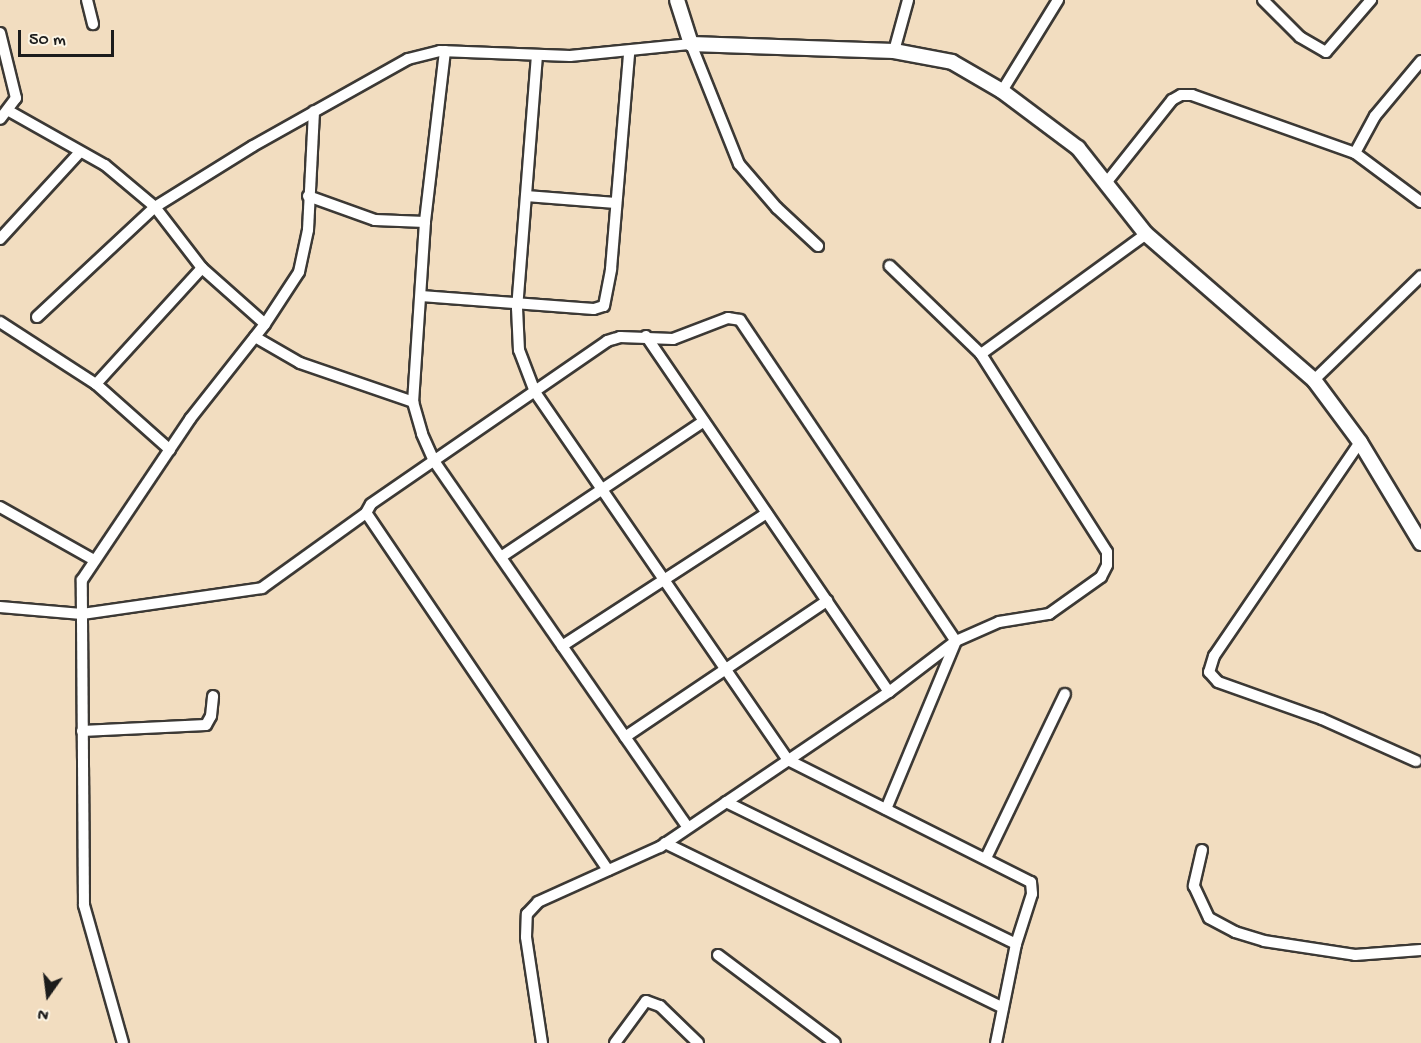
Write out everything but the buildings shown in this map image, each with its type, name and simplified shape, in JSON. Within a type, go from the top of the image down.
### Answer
[{"type":"street","points":[[87,0],[93,24]]},
{"type":"street","points":[[677,0],[691,44],[739,164],[777,208],[818,246]]},
{"type":"street","points":[[894,51],[908,0]]},
{"type":"street","points":[[1002,91],[1058,0]]},
{"type":"street","points":[[1263,0],[1300,37],[1326,52],[1371,0]]},
{"type":"street","points":[[0,33],[16,99],[9,111],[0,119]]},
{"type":"street","points":[[37,317],[155,207],[314,111],[408,59],[445,51],[537,55],[628,53],[691,44],[894,51],[952,62],[1002,91],[1078,148],[1146,234],[1314,380],[1360,442],[1417,528],[1421,543]]},
{"type":"street","points":[[445,51],[425,222],[413,402],[434,461],[687,827]]},
{"type":"street","points":[[421,296],[594,309],[604,306],[616,203],[628,53]]},
{"type":"street","points":[[537,55],[518,304],[519,350],[535,392],[788,760],[1031,882],[1032,894],[1016,944],[996,1043]]},
{"type":"street","points":[[1355,153],[1375,116],[1421,61]]},
{"type":"street","points":[[1106,183],[1172,99],[1192,94],[1355,153],[1421,202]]},
{"type":"street","points":[[9,111],[105,165],[155,207],[202,268],[265,324]]},
{"type":"street","points":[[123,1043],[84,905],[82,580],[190,419],[265,324],[300,272],[308,230],[314,111]]},
{"type":"street","points":[[0,239],[80,152]]},
{"type":"street","points":[[308,196],[375,220],[425,222]]},
{"type":"street","points":[[526,196],[616,203]]},
{"type":"street","points":[[981,354],[1146,234]]},
{"type":"street","points":[[542,1043],[526,937],[527,914],[549,896],[665,843],[889,692],[956,641],[999,622],[1049,614],[1101,577],[1107,565],[1107,552],[981,354],[890,266]]},
{"type":"street","points":[[96,384],[202,268]]},
{"type":"street","points":[[1314,380],[1421,276]]},
{"type":"street","points":[[0,607],[82,614],[262,588],[366,513],[368,507],[607,341],[646,336],[673,339],[728,318],[740,320],[956,641]]},
{"type":"street","points":[[0,322],[96,384],[170,450]]},
{"type":"street","points":[[646,336],[889,692]]},
{"type":"street","points":[[255,337],[300,363],[413,402]]},
{"type":"street","points":[[501,557],[600,487],[704,421]]},
{"type":"street","points":[[1360,442],[1214,656],[1209,672],[1218,682],[1322,719],[1416,761]]},
{"type":"street","points":[[0,507],[94,560]]},
{"type":"street","points":[[366,513],[608,870]]},
{"type":"street","points":[[562,646],[767,513]]},
{"type":"street","points":[[625,737],[827,601]]},
{"type":"street","points":[[886,809],[956,641]]},
{"type":"street","points":[[986,858],[1065,694]]},
{"type":"street","points":[[82,731],[206,724],[211,716],[213,696]]},
{"type":"street","points":[[726,802],[1016,944]]},
{"type":"street","points":[[665,843],[1003,1008]]},
{"type":"street","points":[[1202,850],[1194,886],[1209,918],[1235,932],[1264,941],[1355,955],[1421,950]]},
{"type":"street","points":[[718,955],[835,1043]]},
{"type":"street","points":[[615,1043],[646,1001],[660,1006],[698,1043]]}]
